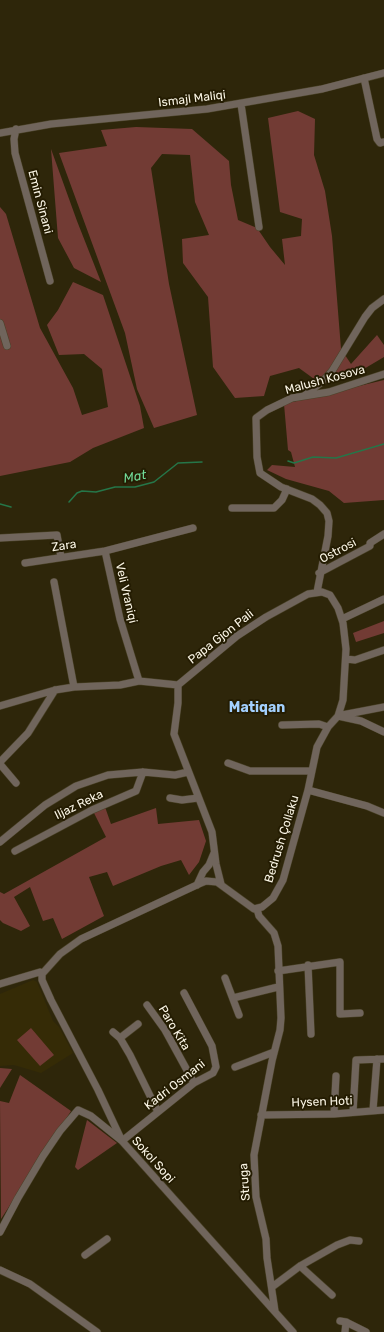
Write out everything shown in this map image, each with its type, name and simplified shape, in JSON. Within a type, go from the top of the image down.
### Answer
[{"type":"street","name":"Ismajl Maliqi","points":[[0,132],[95,119],[207,109],[241,104],[322,90],[384,72]]},
{"type":"street","points":[[364,78],[377,139],[380,143],[384,142]]},
{"type":"street","points":[[241,104],[259,227]]},
{"type":"street","name":"Emin Sinani","points":[[16,129],[14,139],[15,153],[50,281]]},
{"type":"street","points":[[304,395],[323,381],[332,371],[372,308],[384,299]]},
{"type":"street","points":[[0,323],[7,346]]},
{"type":"street","name":"Malush Kosova","points":[[316,592],[328,536],[329,521],[327,513],[320,504],[312,499],[287,489],[263,476],[258,468],[256,420],[258,416],[292,398],[329,392],[384,374]]},
{"type":"street","points":[[232,508],[274,508],[282,500],[287,489]]},
{"type":"street","name":"Veli Vraniqi","points":[[139,681],[120,619],[105,551],[194,528]]},
{"type":"street","name":"Ostrosi","points":[[319,573],[370,546],[370,543],[384,534]]},
{"type":"street","points":[[0,538],[57,535],[61,558]]},
{"type":"street","name":"Zara","points":[[25,563],[105,551]]},
{"type":"street","points":[[54,582],[74,687]]},
{"type":"street","points":[[316,592],[322,592],[330,596],[342,619],[345,631],[346,659],[343,700],[338,716]]},
{"type":"street","name":"Papa Gjon Pali","points":[[178,685],[237,636],[299,598],[316,592]]},
{"type":"street","points":[[342,619],[384,600]]},
{"type":"street","points":[[346,659],[356,660],[384,650]]},
{"type":"street","points":[[0,706],[55,690],[74,687],[120,685],[139,681],[178,685],[178,703],[174,734],[212,832],[214,853],[221,884]]},
{"type":"street","points":[[16,783],[0,763],[28,733],[55,690]]},
{"type":"street","points":[[338,716],[384,706]]},
{"type":"street","points":[[338,716],[361,721],[384,732]]},
{"type":"street","name":"Bedrush Çollaku","points":[[257,909],[273,898],[281,884],[308,790],[317,747],[328,727],[338,716]]},
{"type":"street","points":[[282,725],[319,724],[328,727]]},
{"type":"street","points":[[228,763],[250,771],[312,771]]},
{"type":"street","points":[[0,842],[45,805],[76,786],[108,775],[144,772],[175,775],[188,772]]},
{"type":"street","name":"Iljaz Reka","points":[[15,852],[92,810],[136,791],[144,772]]},
{"type":"street","points":[[308,790],[367,806],[384,813]]},
{"type":"street","points":[[170,798],[182,800],[198,798]]},
{"type":"street","points":[[197,885],[203,872],[210,865],[214,853]]},
{"type":"street","points":[[0,984],[40,972],[42,974],[60,954],[81,939],[206,881],[221,884],[247,905],[257,909]]},
{"type":"street","name":"Struga","points":[[257,909],[259,916],[272,930],[277,942],[278,987],[281,1018],[254,1155],[254,1185],[256,1201],[262,1215],[266,1238],[267,1258],[275,1311]]},
{"type":"street","points":[[278,971],[308,965],[320,966],[340,962],[340,1014],[360,1013]]},
{"type":"street","points":[[308,965],[311,1034]]},
{"type":"street","name":"Sokol Sopi","points":[[42,974],[42,980],[51,1000],[98,1090],[122,1141],[293,1332]]},
{"type":"street","points":[[225,978],[239,1015]]},
{"type":"street","points":[[233,998],[278,987]]},
{"type":"street","name":"Kadri Osmani","points":[[122,1141],[194,1083],[213,1073],[216,1067],[212,1046],[184,993]]},
{"type":"street","name":"Paro Kita","points":[[147,1004],[165,1030],[194,1083]]},
{"type":"street","points":[[120,1038],[138,1024]]},
{"type":"street","points":[[114,1032],[120,1038],[130,1055],[158,1112]]},
{"type":"street","points":[[235,1067],[274,1052]]},
{"type":"street","points":[[353,1112],[356,1060],[381,1059],[373,1110]]},
{"type":"street","points":[[334,1114],[336,1076]]},
{"type":"street","points":[[0,1232],[43,1156],[60,1131],[78,1110],[91,1116],[122,1141]]},
{"type":"street","name":"Hysen Hoti","points":[[261,1115],[334,1114],[384,1110]]},
{"type":"street","points":[[85,1255],[107,1239]]},
{"type":"street","points":[[272,1287],[300,1266],[337,1245],[350,1240],[359,1241]]},
{"type":"street","points":[[300,1266],[332,1295]]},
{"type":"street","points":[[0,1270],[30,1284],[98,1332]]},
{"type":"street","points":[[345,1332],[343,1322],[366,1332]]},
{"type":"shaded area","points":[[298,111],[315,119],[314,155],[325,191],[332,236],[341,349],[351,364],[377,335],[384,345],[384,357],[357,373],[321,384],[299,368],[270,376],[264,396],[235,398],[213,367],[208,297],[183,263],[182,239],[209,235],[195,202],[190,155],[162,154],[151,168],[169,284],[197,415],[154,428],[137,389],[125,333],[59,153],[107,146],[101,130],[136,127],[192,129],[229,161],[231,185],[238,220],[257,228],[285,265],[282,239],[301,236],[302,219],[280,212],[268,118]]},
{"type":"shaded area","points":[[51,149],[101,282],[74,268],[58,238]]},
{"type":"shaded area","points":[[0,207],[6,214],[40,328],[73,388],[82,415],[108,407],[102,369],[84,354],[59,355],[47,325],[58,310],[73,282],[103,295],[140,406],[144,428],[93,448],[70,462],[0,476]]},
{"type":"shaded area","points":[[384,380],[384,500],[344,503],[329,491],[286,479],[267,470],[272,465],[295,467],[291,452],[288,450],[284,404]]},
{"type":"shaded area","points":[[384,621],[384,633],[356,642],[353,633]]},
{"type":"shaded area","points":[[105,807],[111,824],[156,808],[158,824],[199,820],[206,841],[199,862],[189,875],[181,860],[161,866],[113,886],[107,872],[89,877],[104,916],[62,939],[53,918],[43,921],[30,887],[14,897],[30,926],[21,931],[3,923],[0,920],[0,892],[4,894],[106,837],[94,813]]},
{"type":"shaded area","points":[[33,980],[37,982],[53,1021],[59,1027],[73,1053],[41,1073],[14,1065],[0,1066],[0,994]]},
{"type":"shaded area","points":[[31,1028],[54,1055],[40,1066],[17,1040]]},
{"type":"shaded area","points":[[0,1068],[12,1069],[0,1088]]},
{"type":"shaded area","points":[[20,1075],[71,1111],[1,1219],[0,1101],[9,1103]]},
{"type":"shaded area","points":[[87,1120],[117,1143],[78,1170],[75,1167]]},
{"type":"waterway","name":"Mat","points":[[288,461],[294,463],[313,457],[336,458],[384,444]]},
{"type":"waterway","name":"Mat","points":[[69,502],[77,493],[82,491],[96,492],[115,487],[135,487],[154,482],[178,463],[202,462]]},
{"type":"waterway","name":"Mat","points":[[0,504],[11,507]]},
{"type":"district","name":"Matiqan","points":[[257,708]]}]
